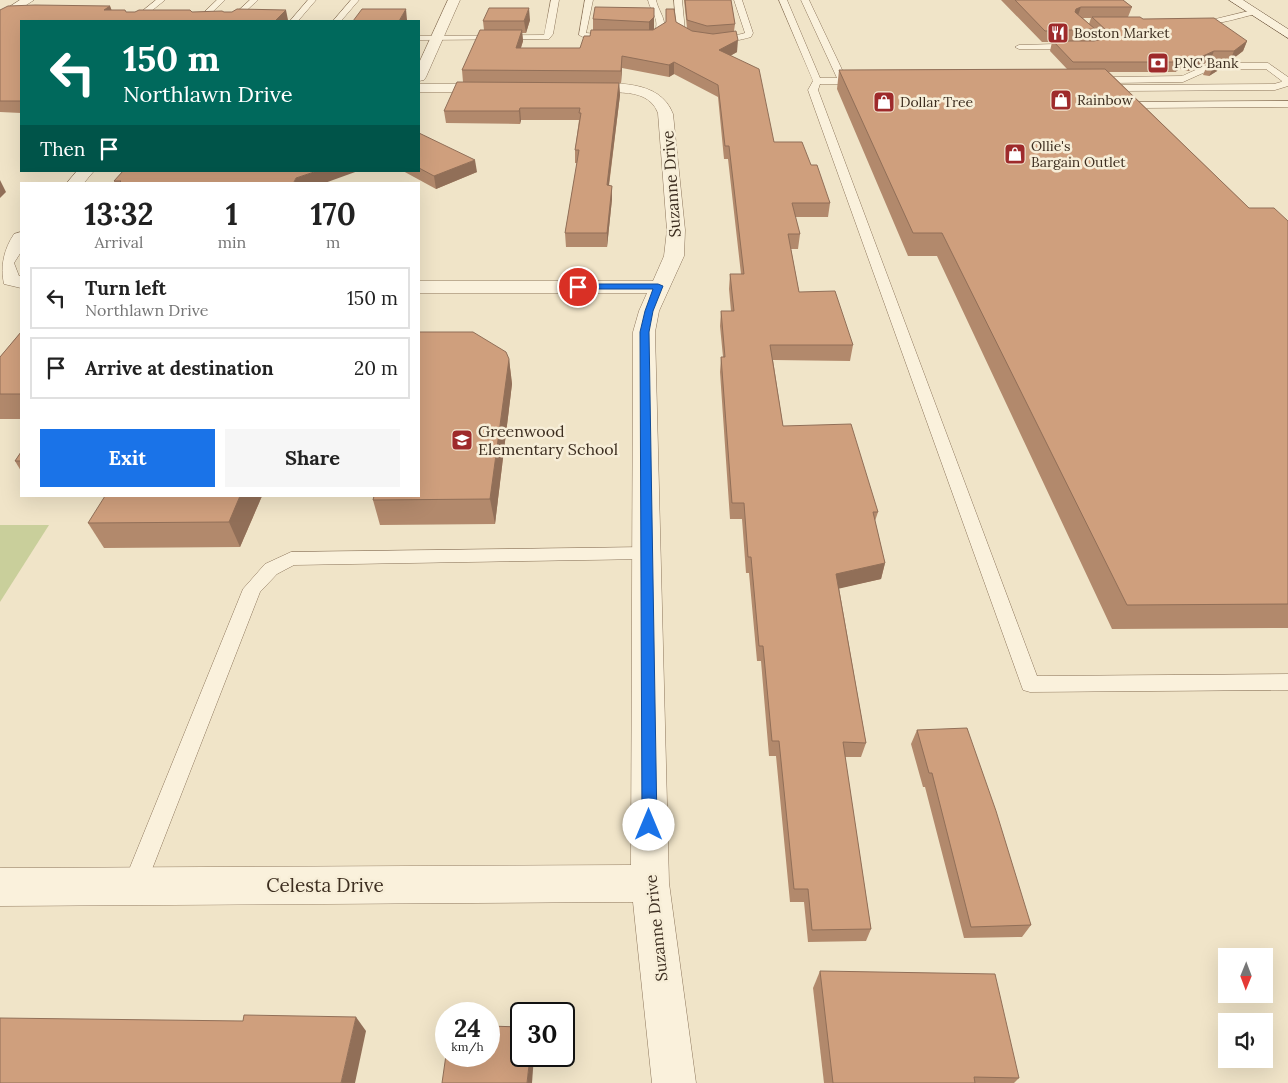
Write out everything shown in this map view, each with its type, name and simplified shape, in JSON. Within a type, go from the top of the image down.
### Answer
[{"type":"street","points":[[0,18],[28,0]]},
{"type":"street","points":[[420,75],[454,0]]},
{"type":"street","points":[[1235,0],[1288,33]]},
{"type":"street","points":[[420,88],[505,88]]},
{"type":"street","name":"Suzanne Drive","points":[[572,88],[624,89],[650,96],[661,103],[666,114],[676,230],[674,256],[658,286],[644,332],[650,883],[674,1083]]},
{"type":"street","points":[[76,182],[85,172]]},
{"type":"street","points":[[16,281],[4,263],[20,239]]},
{"type":"street","points":[[420,287],[658,286]]},
{"type":"street","name":"Celesta Drive","points":[[0,887],[650,883]]},
{"type":"lane","points":[[135,20],[161,0]]},
{"type":"lane","points":[[200,20],[220,0]]},
{"type":"lane","points":[[232,20],[254,0]]},
{"type":"lane","points":[[295,20],[312,0]]},
{"type":"lane","points":[[338,20],[355,0]]},
{"type":"lane","points":[[420,38],[546,37],[549,34],[555,0]]},
{"type":"lane","points":[[589,0],[582,32],[584,35],[590,37],[617,37]]},
{"type":"lane","points":[[635,37],[652,38],[659,35],[662,18],[654,8],[652,0]]},
{"type":"lane","points":[[678,0],[682,32],[685,36],[698,39],[741,38],[748,35],[749,33],[738,0]]},
{"type":"lane","points":[[783,0],[817,81],[813,90],[1030,684],[1288,682]]},
{"type":"lane","points":[[805,0],[842,81]]},
{"type":"lane","points":[[1185,22],[1211,22],[1254,12]]},
{"type":"lane","points":[[1019,47],[1091,46],[1096,44],[1098,41],[1082,22]]},
{"type":"lane","points":[[661,26],[681,27]]},
{"type":"lane","points":[[1211,66],[1268,66],[1287,80],[1285,84],[1275,87],[1120,87],[1138,80],[1183,79],[1211,66]]},
{"type":"lane","points":[[817,81],[876,80]]},
{"type":"lane","points":[[1097,80],[1120,87],[1288,94]]},
{"type":"lane","points":[[1120,87],[1154,120]]},
{"type":"lane","points":[[1138,105],[1288,104]]},
{"type":"lane","points":[[134,886],[252,589],[271,569],[291,559],[647,553]]},
{"type":"green space","points":[[0,525],[49,525],[0,602]]},
{"type":"building","points":[[685,0],[731,0],[735,24],[707,26],[687,20]]},
{"type":"building","points":[[1015,0],[1123,0],[1132,7],[1081,7],[1076,9],[1075,12],[1095,29],[1045,31]]},
{"type":"building","points":[[8,6],[110,6],[104,10],[125,10],[126,12],[139,10],[232,12],[237,9],[286,10],[276,20],[20,20],[20,101],[0,101],[0,10]]},
{"type":"building","points":[[595,7],[654,8],[654,17],[649,22],[593,19]]},
{"type":"building","points":[[489,8],[529,8],[524,21],[483,21]]},
{"type":"building","points":[[362,9],[406,9],[400,20],[354,20]]},
{"type":"building","points":[[666,9],[674,9],[676,22],[692,31],[713,34],[736,31],[738,40],[719,50],[759,69],[774,142],[802,142],[811,165],[817,165],[830,203],[792,203],[800,234],[788,234],[799,292],[835,291],[853,345],[770,345],[783,426],[851,424],[878,512],[873,512],[885,563],[836,574],[866,743],[843,742],[871,929],[812,930],[808,889],[794,889],[779,741],[772,741],[763,646],[759,646],[751,557],[748,557],[744,503],[732,503],[721,357],[725,357],[721,311],[734,311],[730,274],[744,274],[729,146],[725,146],[718,85],[674,62],[669,65],[622,56],[621,71],[462,70],[480,30],[522,30],[516,48],[580,48],[584,36],[590,36],[591,30],[653,30],[666,22]]},
{"type":"building","points":[[1092,17],[1140,17],[1143,19],[1214,18],[1247,41],[1234,51],[1214,51],[1192,61],[1184,59],[1179,62],[1073,62],[1053,41],[1094,41],[1103,39],[1107,31]]},
{"type":"building","points":[[1219,64],[1212,70],[1206,68]]},
{"type":"building","points":[[1105,69],[1249,208],[1274,208],[1288,221],[1288,604],[1127,605],[942,233],[913,233],[839,70]]},
{"type":"building","points":[[457,82],[619,83],[607,185],[612,186],[607,233],[565,233],[579,150],[575,150],[581,113],[579,113],[580,108],[520,108],[519,111],[444,111]]},
{"type":"building","points":[[420,133],[475,160],[434,176],[420,169]]},
{"type":"building","points":[[122,172],[314,172],[296,178],[294,182],[114,181]]},
{"type":"building","name":"Greenwood Elementary School","points":[[420,332],[473,332],[506,352],[509,359],[490,499],[373,500],[374,497],[420,497]]},
{"type":"building","points":[[20,333],[20,394],[0,394],[0,357]]},
{"type":"building","points":[[20,454],[20,461],[15,461]]},
{"type":"building","points":[[104,497],[240,497],[229,522],[88,523]]},
{"type":"building","points":[[967,728],[996,811],[1031,925],[971,927],[932,773],[929,773],[917,730]]},
{"type":"building","points":[[820,971],[995,974],[1019,1078],[974,1077],[975,1083],[833,1083]]},
{"type":"building","points":[[244,1015],[356,1017],[341,1083],[0,1083],[0,1018],[243,1021]]},
{"type":"building","points":[[500,1026],[510,1027],[510,1067],[529,1067],[527,1083],[442,1083],[444,1067],[500,1067]]},
{"type":"place","name":"Boston Market","points":[[1058,33]]},
{"type":"place","name":"PNC Bank","points":[[1158,63]]},
{"type":"place","name":"Rainbow","points":[[1061,100]]},
{"type":"place","name":"Dollar Tree","points":[[884,102]]},
{"type":"place","name":"Ollie's Bargain Outlet","points":[[1015,154]]},
{"type":"place","name":"Greenwood Elementary School","points":[[462,440]]},
{"type":"route","points":[[578,287],[658,286],[644,332],[649,825]]}]
